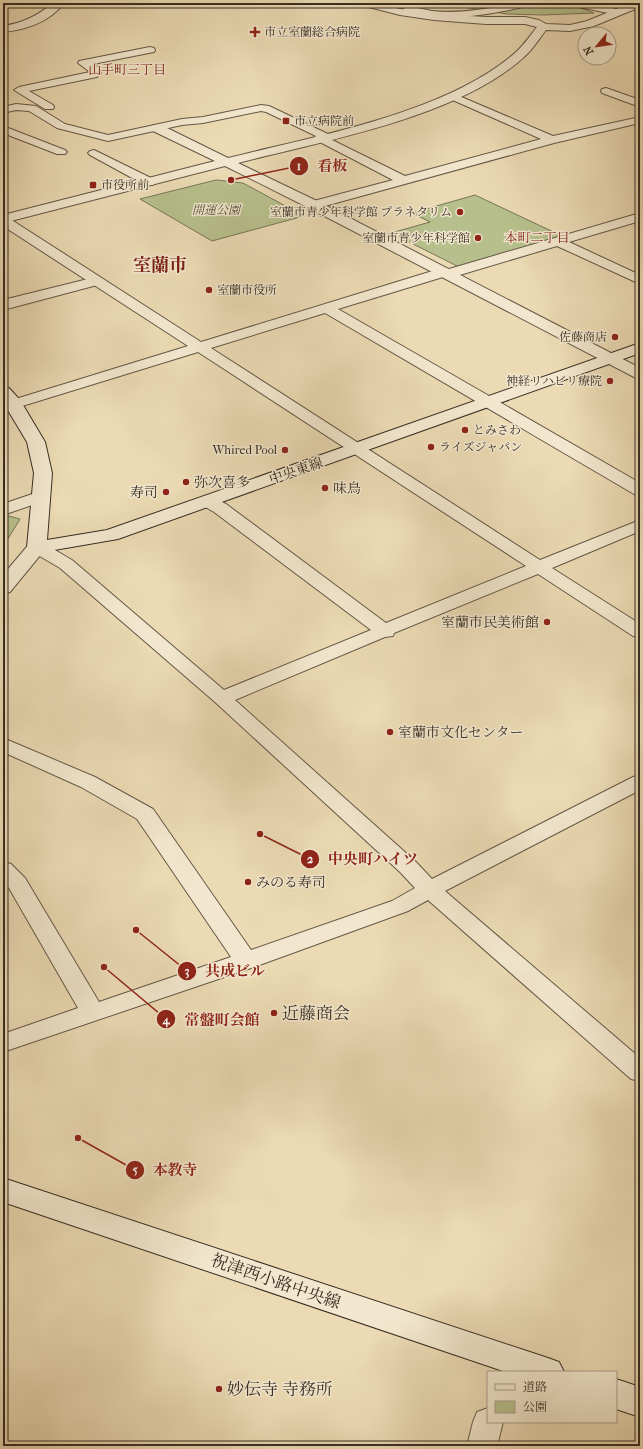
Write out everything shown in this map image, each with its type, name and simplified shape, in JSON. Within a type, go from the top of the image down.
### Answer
[{"type":"street","points":[[3,29],[20,27],[34,22],[60,3]]},
{"type":"street","points":[[366,3],[387,10],[426,17],[471,21],[530,22],[540,24],[543,27],[570,28],[582,26],[640,3]]},
{"type":"street","points":[[407,10],[419,13],[466,14],[493,11],[528,3]]},
{"type":"street","points":[[574,3],[618,12]]},
{"type":"street","points":[[3,220],[323,138],[425,108],[489,78],[518,57],[543,27]]},
{"type":"street","points":[[121,136],[76,123],[19,90],[94,75],[96,73],[95,70],[83,63],[150,50]]},
{"type":"street","points":[[10,89],[34,85],[40,86]]},
{"type":"street","points":[[606,91],[640,104]]},
{"type":"street","points":[[452,96],[552,140]]},
{"type":"street","points":[[628,99],[640,96]]},
{"type":"street","points":[[182,122],[191,115],[237,104],[248,99],[259,99],[270,104],[272,107],[269,109]]},
{"type":"street","points":[[3,110],[16,107],[32,108],[61,126],[108,138],[182,122],[203,120],[254,109],[269,109],[405,180]]},
{"type":"street","points":[[607,127],[640,115]]},
{"type":"street","points":[[314,205],[552,140],[640,120]]},
{"type":"street","points":[[158,128],[314,205],[640,374]]},
{"type":"street","points":[[3,130],[61,152]]},
{"type":"street","points":[[94,153],[149,182]]},
{"type":"street","points":[[3,588],[37,547],[43,473],[36,442],[8,398],[198,347],[326,308],[559,242],[640,217]]},
{"type":"street","points":[[3,220],[356,450],[541,567],[640,632]]},
{"type":"street","points":[[559,242],[640,280]]},
{"type":"street","points":[[3,305],[96,281]]},
{"type":"street","points":[[326,308],[640,490]]},
{"type":"street","name":"中央東線","points":[[37,547],[111,535],[356,450],[640,348]]},
{"type":"street","points":[[3,510],[41,496]]},
{"type":"street","points":[[208,501],[220,508],[386,632]]},
{"type":"street","points":[[222,698],[386,632],[640,525]]},
{"type":"street","points":[[37,547],[66,564],[222,698],[408,867],[430,890],[640,1072]]},
{"type":"street","points":[[3,744],[88,782],[145,814],[246,961]]},
{"type":"street","points":[[3,1043],[246,961],[400,906],[458,874],[640,782]]},
{"type":"street","points":[[3,869],[17,883],[93,1013]]},
{"type":"street","name":"祝津西小路中央線","points":[[3,1190],[502,1365],[541,1371]]},
{"type":"street","points":[[617,1394],[640,1402]]},
{"type":"street","points":[[482,1446],[488,1423]]},
{"type":"green space","points":[[439,3],[567,3],[594,13],[543,15],[507,14]]},
{"type":"green space","name":"開運公園","points":[[216,180],[243,183],[304,216],[212,241],[140,199]]},
{"type":"green space","points":[[475,195],[562,236],[459,267],[391,233],[430,222],[412,213]]},
{"type":"green space","points":[[5,515],[20,519],[3,547],[3,516]]},
{"type":"place","name":"市立室蘭総合病院","points":[[255,32]]},
{"type":"place","name":"市立病院前","points":[[286,121]]},
{"type":"place","name":"看板","points":[[231,180]]},
{"type":"place","name":"市役所前","points":[[93,185]]},
{"type":"place","name":"室蘭市青少年科学館 プラネタリム","points":[[460,212]]},
{"type":"place","name":"室蘭市青少年科学館","points":[[478,238]]},
{"type":"place","name":"室蘭市役所","points":[[209,290]]},
{"type":"place","name":"佐藤商店","points":[[615,337]]},
{"type":"place","name":"神経リハビリ療院","points":[[610,381]]},
{"type":"place","name":"とみさわ","points":[[465,430]]},
{"type":"place","name":"ライズジャパン","points":[[431,447]]},
{"type":"place","name":"Whired Pool","points":[[285,450]]},
{"type":"place","name":"弥次喜多","points":[[186,482]]},
{"type":"place","name":"味鳥","points":[[325,488]]},
{"type":"place","name":"寿司","points":[[166,492]]},
{"type":"place","name":"室蘭市民美術館","points":[[547,622]]},
{"type":"place","name":"室蘭市文化センター","points":[[390,732]]},
{"type":"place","name":"中央町ハイツ","points":[[260,834]]},
{"type":"place","name":"みのる寿司","points":[[248,882]]},
{"type":"place","name":"共成ビル","points":[[136,930]]},
{"type":"place","name":"常盤町会館","points":[[104,967]]},
{"type":"place","name":"近藤商会","points":[[274,1013]]},
{"type":"place","name":"本教寺","points":[[78,1138]]},
{"type":"place","name":"妙伝寺 寺務所","points":[[219,1389]]},
{"type":"district","name":"山手町三丁目","points":[[127,69]]},
{"type":"district","name":"本町二丁目","points":[[537,237]]},
{"type":"district","name":"室蘭市","points":[[160,265]]}]
